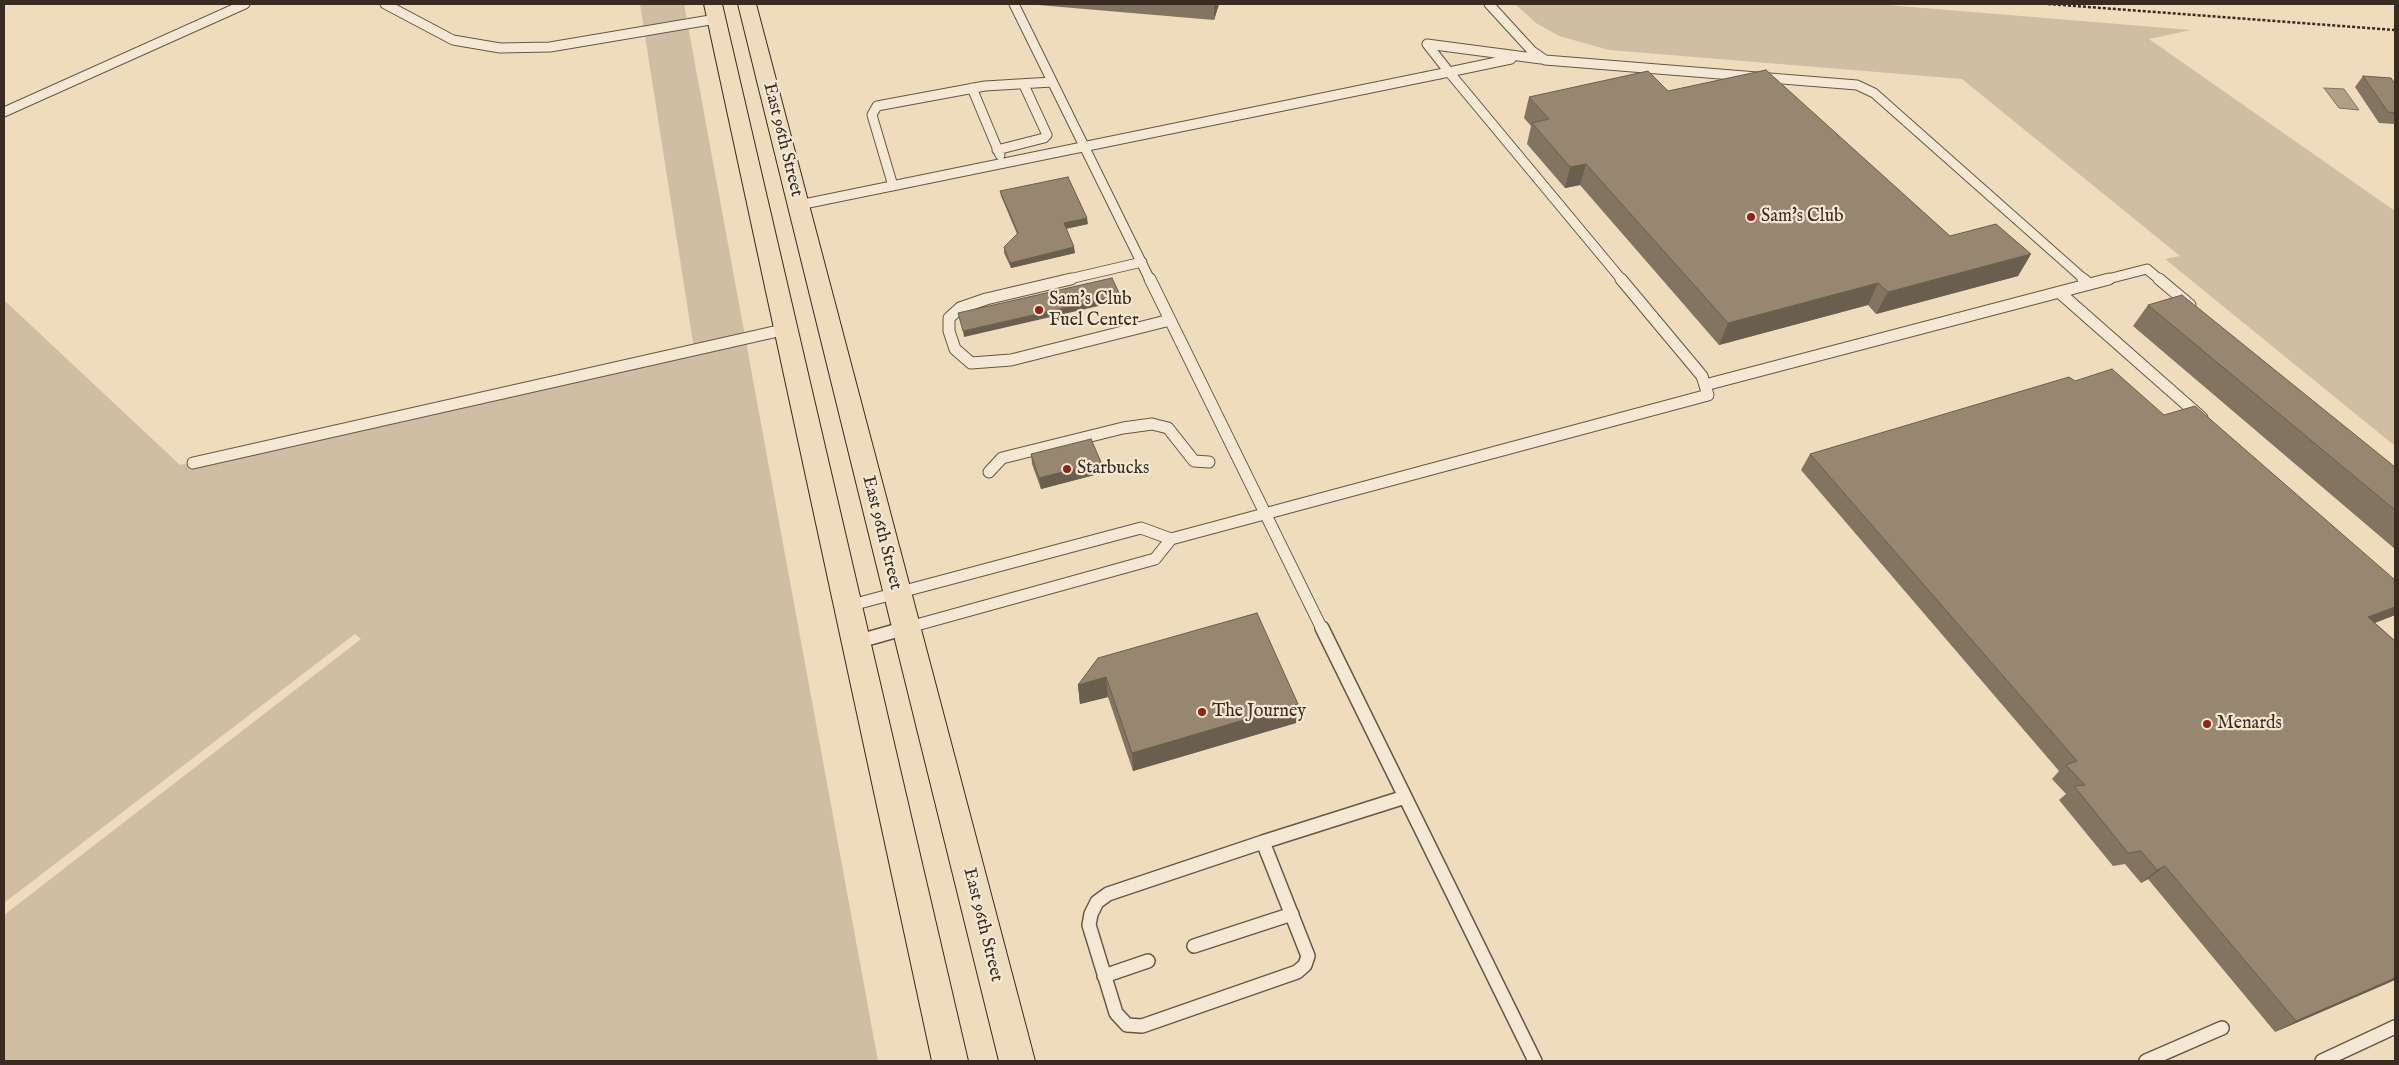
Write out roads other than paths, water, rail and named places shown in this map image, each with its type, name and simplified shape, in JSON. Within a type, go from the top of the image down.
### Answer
[{"type":"main road","name":"East 96th Street","points":[[747,4],[1017,1061]]},
{"type":"main road","points":[[715,11],[731,18],[737,23],[753,79],[777,119]]},
{"type":"main road","name":"East 96th Street","points":[[715,11],[950,1061]]},
{"type":"lane","points":[[4,112],[245,4]]},
{"type":"lane","points":[[385,4],[453,40],[500,48],[550,47],[715,11]]},
{"type":"lane","points":[[1014,4],[1535,1061]]},
{"type":"lane","points":[[1489,4],[1532,51],[1544,60]]},
{"type":"lane","points":[[848,606],[1141,528],[1171,538],[1708,395],[1702,376],[1427,44],[1544,60],[1857,85],[1874,93],[2089,284]]},
{"type":"lane","points":[[799,205],[1520,57]]},
{"type":"lane","points":[[893,186],[872,115],[873,110],[884,104],[972,88],[1052,82]]},
{"type":"lane","points":[[998,150],[1044,138],[1047,135],[1024,85]]},
{"type":"lane","points":[[972,88],[1003,164]]},
{"type":"lane","points":[[1142,262],[986,299],[960,308],[949,318],[949,331],[955,350],[971,363],[1011,360],[1170,320]]},
{"type":"lane","points":[[1705,385],[2147,269],[2200,312]]},
{"type":"lane","points":[[2059,292],[2208,422]]},
{"type":"lane","points":[[193,463],[787,329]]},
{"type":"lane","points":[[989,472],[1002,458],[1123,428],[1152,424],[1168,428],[1181,447],[1194,461],[1209,462]]},
{"type":"lane","points":[[856,642],[1155,559],[1171,538]]},
{"type":"lane","points":[[1263,842],[1308,956],[1305,965],[1297,972],[1142,1026],[1127,1025],[1116,1013],[1089,925],[1091,914],[1097,902],[1108,894],[1185,867],[1263,842],[1405,797]]},
{"type":"lane","points":[[1194,946],[1292,914]]},
{"type":"lane","points":[[1104,976],[1148,961]]},
{"type":"lane","points":[[2322,1061],[2395,1027]]},
{"type":"lane","points":[[2146,1061],[2222,1028]]},
{"type":"place","name":"Sam's Club","points":[[1751,217]]},
{"type":"place","name":"Sam's Club Fuel Center","points":[[1039,310]]},
{"type":"place","name":"Starbucks","points":[[1067,469]]},
{"type":"place","name":"The Journey","points":[[1202,712]]},
{"type":"place","name":"Menards","points":[[2207,724]]}]
